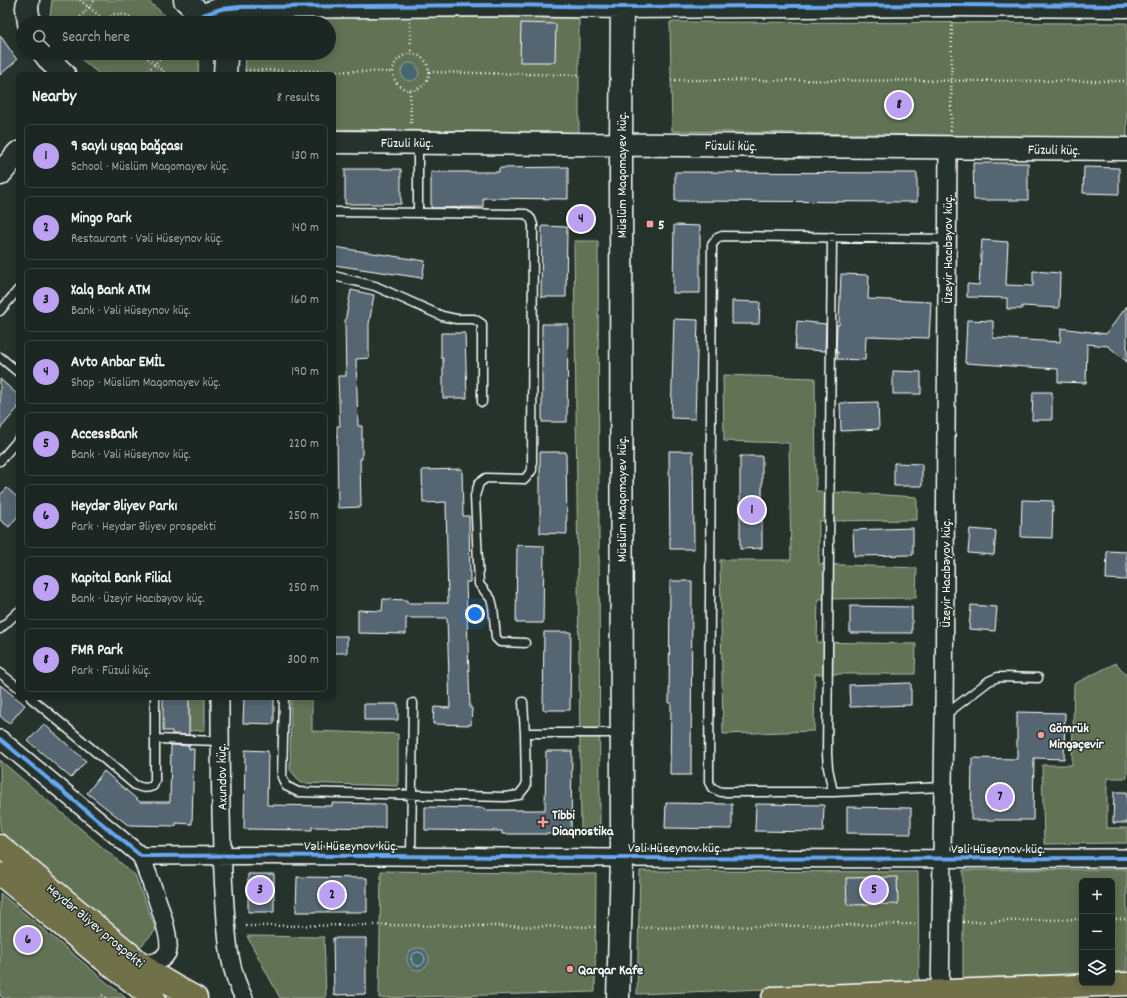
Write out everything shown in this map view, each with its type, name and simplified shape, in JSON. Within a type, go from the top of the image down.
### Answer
[{"type":"main road","name":"Heydər Əliyev prospekti","points":[[0,846],[154,974],[196,998]]},
{"type":"main road","name":"Heydər Əliyev prospekti","points":[[0,874],[104,960],[154,998]]},
{"type":"main road","points":[[773,998],[940,995],[1127,984]]},
{"type":"street","points":[[28,0],[28,16]]},
{"type":"street","points":[[185,0],[203,16]]},
{"type":"street","points":[[210,16],[221,9],[240,8],[498,2],[951,9],[1127,6]]},
{"type":"street","name":"Müslüm Maqomayev küç.","points":[[618,998],[622,858],[622,4]]},
{"type":"street","points":[[49,60],[62,72]]},
{"type":"street","points":[[227,60],[235,72]]},
{"type":"street","name":"Füzuli küç.","points":[[336,142],[415,136],[621,144],[949,141],[1127,149]]},
{"type":"street","name":"Üzeyir Hacıbəyov küç.","points":[[940,995],[949,141]]},
{"type":"street","points":[[0,174],[16,155]]},
{"type":"street","name":"Axundov küç.","points":[[220,700],[222,855],[230,957],[237,986],[244,998]]},
{"type":"street","points":[[0,739],[141,856],[166,929],[169,945],[168,952],[161,960],[153,963],[141,963]]},
{"type":"street","name":"Vəli Hüseynov küç.","points":[[141,856],[222,855],[942,859],[1127,858]]},
{"type":"lane","points":[[415,136],[418,213]]},
{"type":"lane","points":[[336,212],[526,214],[531,219],[533,225],[532,470],[525,479],[486,478],[479,483],[475,496],[479,584],[491,599],[496,638],[500,642],[525,643]]},
{"type":"lane","points":[[943,787],[832,792],[721,792],[712,788],[710,782],[712,246],[717,238],[722,236],[948,239]]},
{"type":"lane","points":[[832,237],[827,754],[832,792]]},
{"type":"lane","points":[[336,276],[375,286],[442,316],[456,319],[474,319],[482,324],[482,402]]},
{"type":"lane","points":[[0,311],[16,292]]},
{"type":"lane","points":[[0,357],[16,370]]},
{"type":"lane","points":[[0,461],[16,442]]},
{"type":"lane","points":[[0,629],[16,614]]},
{"type":"lane","points":[[0,672],[16,686]]},
{"type":"lane","points":[[944,716],[989,681],[998,677],[1038,678]]},
{"type":"lane","points":[[33,700],[135,785],[142,788],[153,786],[155,781],[155,700]]},
{"type":"lane","points":[[284,700],[282,777],[286,786],[298,792],[505,797],[519,795],[526,786],[523,702]]},
{"type":"lane","points":[[411,856],[413,703]]},
{"type":"lane","points":[[525,733],[622,733]]},
{"type":"lane","points":[[155,740],[220,741]]},
{"type":"path","points":[[80,0],[99,16]]},
{"type":"path","points":[[81,16],[95,0]]},
{"type":"path","points":[[949,141],[951,9]]},
{"type":"path","points":[[111,16],[113,14],[129,16]]},
{"type":"path","points":[[410,17],[411,54]]},
{"type":"path","points":[[411,54],[424,60],[428,65],[429,72],[423,85],[417,89],[410,90],[403,89],[397,84],[392,72],[398,59],[404,55],[411,54]]},
{"type":"path","points":[[150,60],[164,72]]},
{"type":"path","points":[[147,72],[159,60]]},
{"type":"path","points":[[235,72],[392,72]]},
{"type":"path","points":[[429,72],[580,75]]},
{"type":"path","points":[[671,80],[1127,81]]},
{"type":"path","points":[[410,90],[415,136]]},
{"type":"path","points":[[963,922],[1079,919]]},
{"type":"path","points":[[1115,919],[1127,919]]},
{"type":"path","points":[[638,928],[918,924]]},
{"type":"path","points":[[246,926],[388,925],[596,927]]},
{"type":"path","points":[[102,995],[106,998]]},
{"type":"green space","points":[[52,0],[147,0],[166,16],[50,16]]},
{"type":"green space","points":[[336,17],[579,18],[579,133],[336,129],[336,72],[245,72],[246,60],[336,60]]},
{"type":"green space","points":[[670,22],[1127,23],[1127,138],[672,131]]},
{"type":"green space","points":[[82,60],[199,61],[198,72],[97,72]]},
{"type":"green space","points":[[574,241],[598,241],[600,833],[581,833]]},
{"type":"green space","points":[[723,375],[815,378],[816,491],[917,497],[917,520],[819,521],[819,564],[917,568],[916,598],[818,599],[817,642],[916,644],[915,674],[815,674],[814,731],[723,734],[720,560],[791,560],[789,443],[724,441]]},
{"type":"green space","points":[[1116,663],[1127,676],[1127,778],[1107,778],[1107,828],[1127,828],[1127,843],[1044,844],[1042,765],[1072,765],[1074,684]]},
{"type":"green space","points":[[189,700],[205,700],[205,730],[189,731]]},
{"type":"green space","points":[[291,700],[312,700],[312,731],[398,734],[398,786],[301,783],[290,770]]},
{"type":"green space","points":[[0,760],[135,875],[156,930],[139,948],[0,831]]},
{"type":"green space","points":[[1127,869],[1127,971],[1115,972],[1115,878],[1079,878],[1079,973],[963,979],[963,870]]},
{"type":"green space","points":[[381,871],[596,874],[595,992],[379,998]]},
{"type":"green space","points":[[640,871],[918,872],[919,983],[637,994]]},
{"type":"green space","points":[[0,893],[126,998],[3,998],[0,996]]},
{"type":"green space","points":[[247,936],[324,937],[326,998],[280,998]]},
{"type":"water","points":[[410,63],[416,66],[419,72],[416,78],[410,81],[404,78],[401,72],[404,66]]},
{"type":"water","points":[[418,948],[426,951],[429,959],[426,967],[418,970],[410,967],[407,959],[410,951]]},
{"type":"building","points":[[521,23],[556,24],[555,62],[520,62]]},
{"type":"building","points":[[0,35],[17,60],[0,75]]},
{"type":"building","points":[[973,163],[1028,163],[1028,200],[974,200]]},
{"type":"building","points":[[568,167],[568,199],[483,198],[483,207],[431,208],[431,172],[499,172],[499,168]]},
{"type":"building","points":[[1084,167],[1119,168],[1119,194],[1083,193]]},
{"type":"building","points":[[345,169],[401,169],[401,204],[345,204]]},
{"type":"building","points":[[675,172],[917,173],[917,202],[675,201]]},
{"type":"building","points":[[572,211],[589,211],[589,227],[572,227]]},
{"type":"building","points":[[674,225],[700,226],[700,293],[673,293]]},
{"type":"building","points":[[542,226],[567,227],[566,297],[541,297]]},
{"type":"building","points":[[982,240],[1008,242],[1006,285],[1033,286],[1033,271],[1060,273],[1059,308],[1022,306],[1022,309],[1007,309],[1007,298],[967,297],[967,284],[979,285]]},
{"type":"building","points":[[336,247],[425,261],[422,278],[336,265]]},
{"type":"building","points":[[841,274],[869,275],[868,299],[931,302],[929,338],[866,336],[865,360],[837,359],[837,325],[839,325]]},
{"type":"building","points":[[351,290],[374,295],[369,324],[369,358],[356,359],[358,426],[362,426],[362,459],[360,459],[361,507],[338,508],[337,426],[340,426],[338,376],[346,376],[345,322]]},
{"type":"building","points":[[732,301],[760,302],[759,324],[732,324]]},
{"type":"building","points":[[1127,306],[1127,362],[1108,346],[1087,344],[1086,383],[1058,382],[1058,369],[965,363],[967,320],[993,321],[993,338],[1060,342],[1061,328],[1106,334]]},
{"type":"building","points":[[674,319],[698,320],[695,419],[671,418]]},
{"type":"building","points":[[797,321],[826,324],[825,351],[795,349]]},
{"type":"building","points":[[542,324],[568,324],[567,422],[542,422]]},
{"type":"building","points":[[441,333],[465,333],[467,398],[443,398],[443,358],[441,358]]},
{"type":"building","points":[[893,371],[921,372],[921,394],[893,394]]},
{"type":"building","points":[[0,379],[16,393],[16,410],[0,429]]},
{"type":"building","points":[[1033,392],[1052,392],[1052,420],[1032,420]]},
{"type":"building","points":[[878,402],[879,429],[841,431],[840,403]]},
{"type":"building","points":[[669,451],[693,451],[694,549],[670,549]]},
{"type":"building","points":[[540,452],[566,452],[567,534],[540,533]]},
{"type":"building","points":[[740,456],[762,456],[762,548],[740,549]]},
{"type":"building","points":[[894,463],[922,464],[922,486],[894,486]]},
{"type":"building","points":[[462,469],[463,516],[469,516],[470,582],[466,582],[470,708],[472,708],[471,725],[433,724],[434,707],[450,708],[447,618],[406,618],[406,634],[358,633],[358,610],[382,611],[383,599],[407,600],[407,603],[448,603],[446,502],[423,503],[422,470]]},
{"type":"building","points":[[7,488],[16,496],[16,518],[9,527],[0,520],[0,495]]},
{"type":"building","points":[[1022,500],[1053,501],[1052,538],[1021,537]]},
{"type":"building","points":[[913,528],[913,555],[854,556],[853,530]]},
{"type":"building","points":[[970,529],[996,531],[994,555],[968,553]]},
{"type":"building","points":[[517,545],[544,546],[543,623],[516,623]]},
{"type":"building","points":[[1107,551],[1127,552],[1127,580],[1106,579]]},
{"type":"building","points":[[670,581],[692,581],[691,775],[670,775]]},
{"type":"building","points":[[971,605],[997,607],[995,631],[969,629]]},
{"type":"building","points":[[850,606],[912,607],[912,633],[850,633]]},
{"type":"building","points":[[544,632],[571,632],[570,710],[543,710]]},
{"type":"building","points":[[336,636],[347,636],[347,653],[336,653]]},
{"type":"building","points":[[911,683],[911,705],[850,707],[849,685]]},
{"type":"building","points":[[0,685],[16,698],[16,700],[19,700],[25,705],[9,724],[0,716]]},
{"type":"building","points":[[163,700],[189,700],[189,735],[172,734],[172,731],[163,731]]},
{"type":"building","points":[[244,700],[274,700],[274,724],[243,723]]},
{"type":"building","points":[[364,704],[398,704],[398,720],[364,720]]},
{"type":"building","points":[[1017,712],[1065,713],[1064,759],[1034,758],[1033,820],[971,820],[972,758],[1017,759]]},
{"type":"building","points":[[44,724],[86,761],[71,778],[28,741]]},
{"type":"building","points":[[171,745],[189,746],[189,749],[194,749],[192,824],[176,823],[176,826],[128,825],[87,793],[104,771],[140,802],[170,802]]},
{"type":"building","points":[[245,750],[268,751],[267,805],[332,806],[332,803],[385,804],[385,828],[312,827],[312,830],[244,829]]},
{"type":"building","points":[[546,751],[572,751],[571,834],[502,834],[502,831],[425,830],[425,807],[484,808],[484,810],[545,810]]},
{"type":"building","points":[[1114,792],[1127,792],[1127,823],[1113,823]]},
{"type":"building","points":[[666,803],[732,804],[732,829],[665,828]]},
{"type":"building","points":[[756,804],[824,805],[823,832],[755,831]]},
{"type":"building","points":[[847,807],[911,808],[911,834],[847,833]]},
{"type":"building","points":[[248,874],[274,874],[274,912],[248,912]]},
{"type":"building","points":[[297,877],[367,878],[367,912],[296,912]]},
{"type":"building","points":[[897,877],[898,904],[847,905],[846,878]]},
{"type":"building","points":[[333,938],[366,938],[366,994],[334,995]]},
{"type":"cycle path","points":[[203,15],[221,9],[240,7],[498,5],[622,7],[950,5],[1127,6]]},
{"type":"cycle path","points":[[0,739],[141,856],[321,855],[811,859],[1127,858]]},
{"type":"place","name":"FMR Park","points":[[899,105]]},
{"type":"place","name":"Avto Anbar EMİL","points":[[581,219]]},
{"type":"place","name":"5","points":[[650,224]]},
{"type":"place","name":"9 saylı uşaq bağçası","points":[[752,510]]},
{"type":"place","name":"Gömrük Mingəçevir","points":[[1041,735]]},
{"type":"place","name":"Kapital Bank Filial","points":[[1000,797]]},
{"type":"place","name":"Tibbi Diaqnostika","points":[[543,822]]},
{"type":"place","name":"Xalq Bank ATM","points":[[260,890]]},
{"type":"place","name":"AccessBank","points":[[874,890]]},
{"type":"place","name":"Mingo Park","points":[[332,895]]},
{"type":"place","name":"Heydər Əliyev Parkı","points":[[28,940]]},
{"type":"place","name":"Qarqar Kafe","points":[[570,969]]}]
